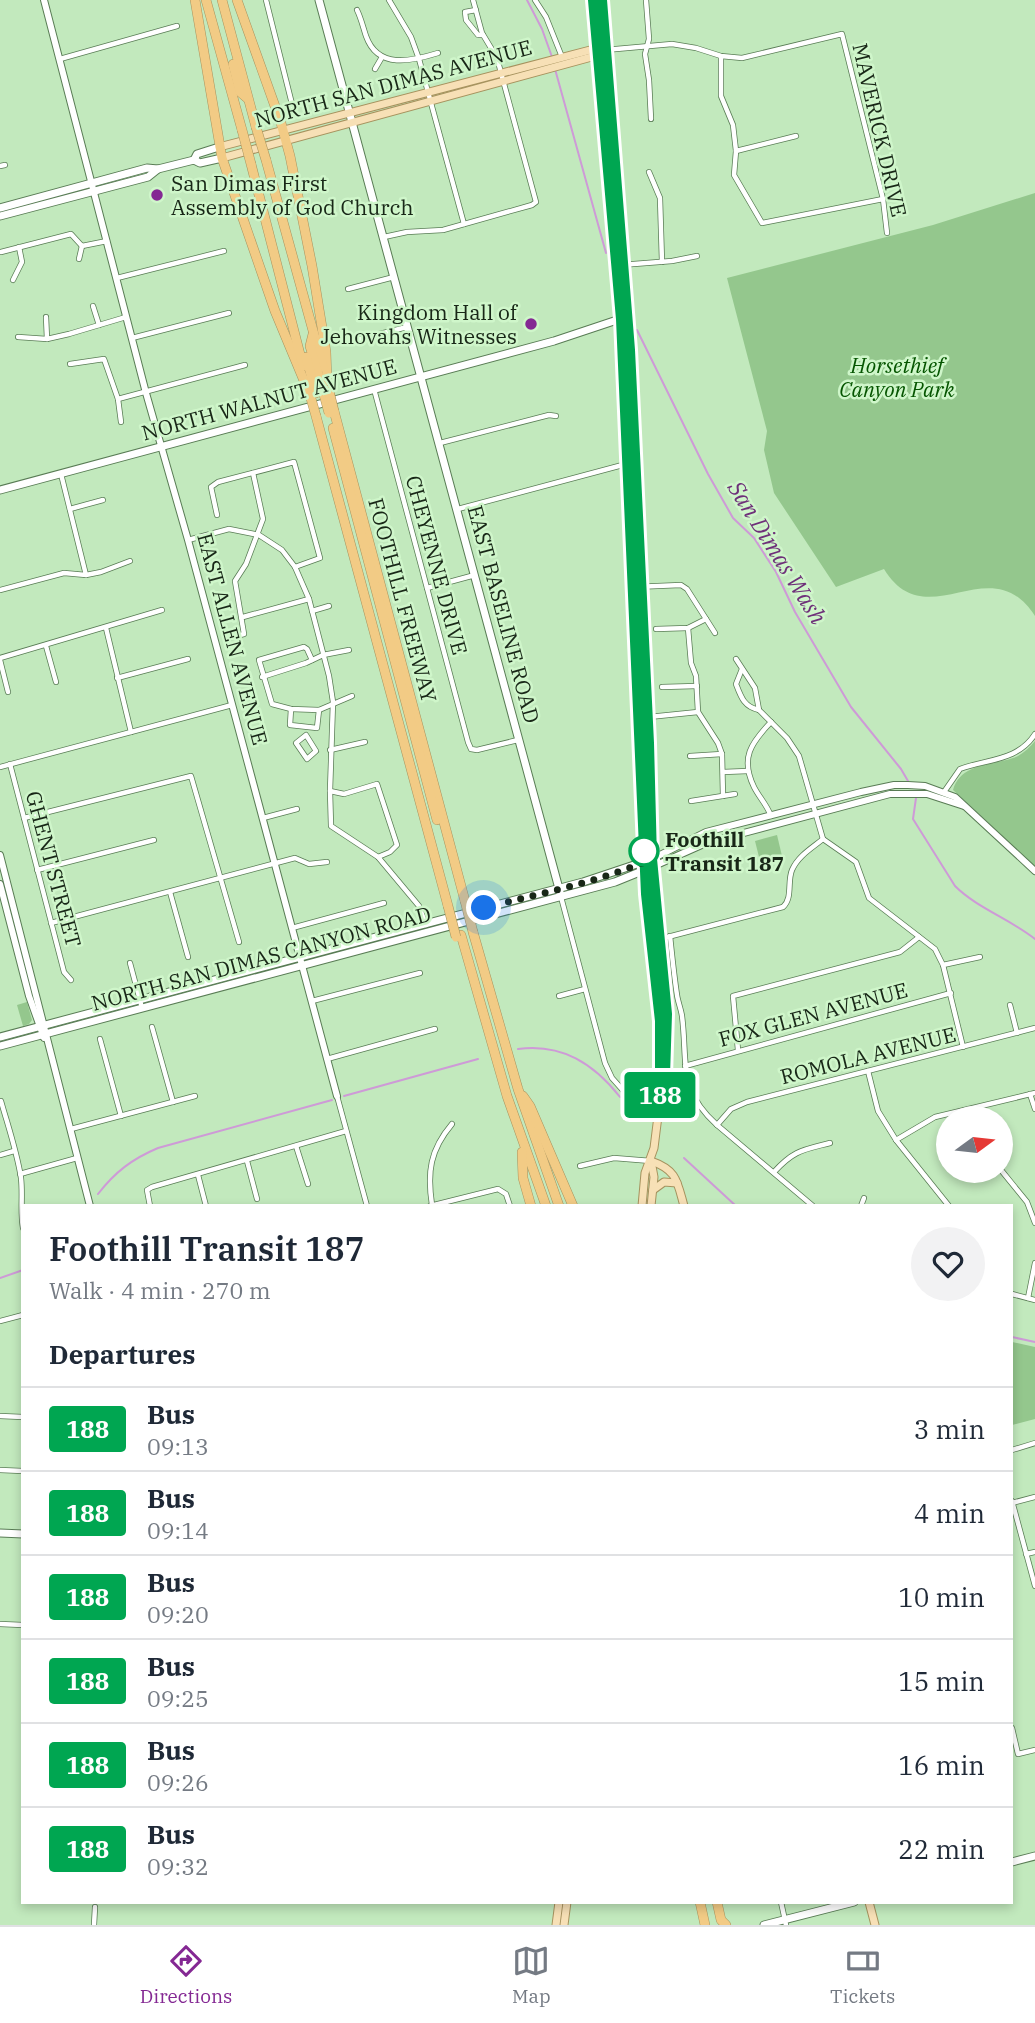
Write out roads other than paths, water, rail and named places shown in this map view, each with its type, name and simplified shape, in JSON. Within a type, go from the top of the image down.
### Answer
[{"type":"highway","points":[[195,0],[222,158],[275,311],[321,390]]},
{"type":"highway","name":"FOOTHILL FREEWAY","points":[[206,0],[248,128],[321,390],[522,1152],[539,1204]]},
{"type":"highway","points":[[214,0],[248,128]]},
{"type":"highway","points":[[214,0],[240,92],[249,99]]},
{"type":"highway","name":"FOOTHILL FREEWAY","points":[[222,0],[249,99],[248,128],[257,162],[313,333],[310,346],[371,617],[432,847],[456,904],[492,1033],[517,1089],[558,1204]]},
{"type":"highway","points":[[237,0],[286,141],[312,266],[326,352],[321,390]]},
{"type":"highway","points":[[492,1033],[510,1106],[545,1204]]},
{"type":"highway","points":[[492,1033],[552,1204]]},
{"type":"highway","points":[[517,1089],[530,1106],[572,1204]]},
{"type":"highway","points":[[522,1152],[523,1178],[530,1204]]},
{"type":"highway","points":[[700,1904],[705,1925]]},
{"type":"highway","points":[[706,1904],[710,1925]]},
{"type":"highway","points":[[717,1904],[721,1920],[727,1925]]},
{"type":"highway","points":[[723,1904],[727,1925]]},
{"type":"main road","name":"EAST BASELINE ROAD","points":[[319,0],[560,892]]},
{"type":"main road","points":[[593,0],[596,52],[620,265]]},
{"type":"main road","points":[[602,0],[624,318],[643,717],[649,924],[662,999]]},
{"type":"main road","name":"NORTH SAN DIMAS AVENUE","points":[[0,208],[148,177],[158,169],[194,160],[200,163],[222,158],[353,122],[430,97],[606,50]]},
{"type":"main road","name":"NORTH SAN DIMAS AVENUE","points":[[194,160],[197,154],[219,147],[351,113],[430,97]]},
{"type":"main road","name":"NORTH SAN DIMAS AVENUE","points":[[0,216],[93,187]]},
{"type":"main road","name":"NORTH WALNUT AVENUE","points":[[0,490],[575,335],[624,318]]},
{"type":"main road","points":[[648,865],[659,939],[662,999],[660,1096],[651,1161],[654,1177],[651,1204]]},
{"type":"main road","name":"NORTH SAN DIMAS CANYON ROAD","points":[[0,1037],[141,1004],[560,892],[648,865]]},
{"type":"main road","name":"NORTH SAN DIMAS CANYON ROAD","points":[[0,1046],[46,1037],[141,1004]]},
{"type":"main road","points":[[651,1161],[671,1170],[683,1204]]},
{"type":"main road","points":[[642,1204],[645,1173],[651,1161]]},
{"type":"main road","points":[[652,1192],[664,1182],[677,1183]]},
{"type":"main road","points":[[0,1533],[21,1534]]},
{"type":"main road","points":[[1013,1862],[1035,1856]]},
{"type":"main road","points":[[556,1925],[559,1904]]},
{"type":"main road","points":[[564,1925],[568,1904]]},
{"type":"main road","points":[[764,1925],[786,1922],[847,1904]]},
{"type":"main road","points":[[870,1904],[875,1925]]},
{"type":"street","name":"EAST ALLEN AVENUE","points":[[44,0],[160,447],[188,540],[337,1096]]},
{"type":"street","points":[[266,0],[293,114]]},
{"type":"street","points":[[389,0],[411,37],[419,59],[464,224]]},
{"type":"street","points":[[384,236],[443,230],[530,206],[536,202],[503,77],[497,58],[483,34],[473,0]]},
{"type":"street","points":[[535,0],[546,17],[556,62]]},
{"type":"street","points":[[646,0],[649,39],[645,54],[651,119]]},
{"type":"street","points":[[357,10],[367,39],[382,57],[395,62],[438,53]]},
{"type":"street","points":[[476,10],[465,12],[466,20],[478,35],[483,34]]},
{"type":"street","points":[[60,59],[177,26]]},
{"type":"street","name":"NORTH SAN DIMAS AVENUE","points":[[606,50],[684,46],[721,56],[742,58],[842,34]]},
{"type":"street","name":"MAVERICK DRIVE","points":[[842,34],[883,198],[887,233]]},
{"type":"street","points":[[721,56],[721,96],[733,125],[736,151],[734,175],[762,223],[883,198]]},
{"type":"street","points":[[375,69],[382,57]]},
{"type":"street","points":[[736,151],[796,136]]},
{"type":"street","points":[[649,172],[660,198],[662,262]]},
{"type":"street","points":[[1,252],[71,234],[82,246]]},
{"type":"street","points":[[82,246],[108,241]]},
{"type":"street","points":[[79,259],[82,246]]},
{"type":"street","points":[[13,280],[22,262],[19,247]]},
{"type":"street","points":[[117,278],[224,251]]},
{"type":"street","points":[[620,265],[697,256]]},
{"type":"street","points":[[348,289],[395,277]]},
{"type":"street","points":[[93,306],[99,325]]},
{"type":"street","points":[[132,338],[229,313]]},
{"type":"street","points":[[46,317],[47,339]]},
{"type":"street","points":[[18,337],[47,339],[127,317]]},
{"type":"street","points":[[360,339],[408,327]]},
{"type":"street","points":[[70,364],[104,359],[118,399],[121,422]]},
{"type":"street","points":[[118,399],[245,365]]},
{"type":"street","name":"CHEYENNE DRIVE","points":[[374,389],[471,749],[519,740]]},
{"type":"street","points":[[440,443],[549,415],[556,416]]},
{"type":"street","points":[[218,515],[211,487],[218,482],[294,462],[320,558],[295,567]]},
{"type":"street","points":[[458,509],[631,463]]},
{"type":"street","points":[[228,638],[244,634],[235,581],[246,564],[263,519],[253,473]]},
{"type":"street","points":[[61,474],[86,575]]},
{"type":"street","points":[[70,509],[103,500]]},
{"type":"street","points":[[188,540],[229,529],[259,535],[282,550],[295,567],[309,599],[333,702],[330,750],[331,826],[378,858],[419,906],[427,928]]},
{"type":"street","points":[[0,590],[64,573],[86,575],[101,572],[130,561]]},
{"type":"street","points":[[426,588],[475,575]]},
{"type":"street","points":[[637,586],[681,585],[715,633]]},
{"type":"street","points":[[243,617],[309,599]]},
{"type":"street","points":[[312,611],[329,606]]},
{"type":"street","points":[[8,692],[0,659],[162,610]]},
{"type":"street","points":[[656,629],[688,628],[706,619]]},
{"type":"street","points":[[106,628],[131,732]]},
{"type":"street","points":[[688,628],[698,712],[722,754],[723,796]]},
{"type":"street","points":[[46,646],[56,682]]},
{"type":"street","points":[[312,660],[304,647],[259,660],[272,704],[291,709],[319,710],[352,696]]},
{"type":"street","points":[[262,677],[323,655],[349,650]]},
{"type":"street","points":[[117,678],[188,659]]},
{"type":"street","points":[[736,659],[755,688],[759,710]]},
{"type":"street","points":[[742,668],[736,684],[747,705],[759,710],[787,738],[799,756],[823,838],[856,862],[869,898],[935,950],[943,965],[963,1047]]},
{"type":"street","points":[[662,687],[697,686]]},
{"type":"street","points":[[0,767],[232,705]]},
{"type":"street","points":[[291,709],[290,725],[317,728],[319,710]]},
{"type":"street","points":[[643,717],[698,712]]},
{"type":"street","points":[[771,722],[752,741],[748,771],[754,788],[771,817]]},
{"type":"street","points":[[302,726],[316,751],[307,759],[296,743],[306,735]]},
{"type":"street","points":[[942,794],[960,769],[1014,755],[1028,745],[1035,734]]},
{"type":"street","points":[[330,750],[365,742]]},
{"type":"street","points":[[691,756],[722,754]]},
{"type":"street","name":"GHENT STREET","points":[[10,764],[64,972],[71,980]]},
{"type":"street","points":[[723,772],[748,771]]},
{"type":"street","points":[[24,818],[191,776],[239,942]]},
{"type":"street","points":[[330,791],[344,794],[377,784],[397,845],[378,858]]},
{"type":"street","points":[[648,865],[706,832],[890,794],[921,793],[942,794],[965,806],[1035,871]]},
{"type":"street","points":[[691,801],[735,794]]},
{"type":"street","points":[[262,818],[297,809]]},
{"type":"street","points":[[648,865],[706,843],[814,809]]},
{"type":"street","points":[[659,939],[783,907],[788,901],[792,871],[800,857],[823,838]]},
{"type":"street","points":[[37,870],[154,840]]},
{"type":"street","points":[[0,855],[42,1026]]},
{"type":"street","points":[[51,923],[295,858],[309,864],[327,862]]},
{"type":"street","points":[[0,884],[46,1037],[89,1204]]},
{"type":"street","points":[[170,892],[188,957]]},
{"type":"street","name":"EAST BASELINE ROAD","points":[[560,892],[608,1072],[637,1107]]},
{"type":"street","points":[[292,928],[384,903]]},
{"type":"street","points":[[670,936],[682,1018],[685,1066],[695,1102],[717,1125],[811,1204]]},
{"type":"street","points":[[738,1050],[733,996],[900,952],[919,937]]},
{"type":"street","points":[[943,965],[980,957]]},
{"type":"street","points":[[130,963],[141,1004]]},
{"type":"street","points":[[312,1002],[420,973]]},
{"type":"street","points":[[559,996],[585,989]]},
{"type":"street","name":"FOX GLEN AVENUE","points":[[685,1066],[951,993]]},
{"type":"street","points":[[662,999],[677,997]]},
{"type":"street","points":[[1010,1004],[1017,1033]]},
{"type":"street","points":[[152,1027],[173,1102]]},
{"type":"street","name":"ROMOLA AVENUE","points":[[717,1125],[738,1105],[1035,1028]]},
{"type":"street","points":[[327,1059],[435,1029]]},
{"type":"street","points":[[100,1039],[121,1115]]},
{"type":"street","points":[[868,1071],[878,1111],[896,1140],[947,1204]]},
{"type":"street","points":[[984,1106],[1033,1094],[1035,1109]]},
{"type":"street","points":[[70,1129],[195,1096]]},
{"type":"street","points":[[337,1096],[366,1204]]},
{"type":"street","points":[[1,1101],[20,1174],[21,1216]]},
{"type":"street","points":[[896,1140],[936,1117]]},
{"type":"street","points":[[431,1204],[429,1185],[433,1154],[439,1139],[452,1124]]},
{"type":"street","points":[[150,1204],[147,1190],[346,1131]]},
{"type":"street","points":[[774,1172],[788,1156],[830,1143]]},
{"type":"street","points":[[296,1146],[308,1184]]},
{"type":"street","points":[[0,1155],[14,1151]]},
{"type":"street","points":[[20,1174],[77,1158]]},
{"type":"street","points":[[580,1166],[614,1158],[651,1161]]},
{"type":"street","points":[[247,1161],[257,1199]]},
{"type":"street","points":[[198,1175],[205,1204]]},
{"type":"street","points":[[1012,1183],[1027,1202],[1035,1223]]},
{"type":"street","points":[[435,1204],[493,1189],[502,1190],[509,1204]]},
{"type":"street","points":[[862,1204],[864,1198]]},
{"type":"street","points":[[1028,1298],[1035,1263]]},
{"type":"street","points":[[1013,1294],[1035,1300]]},
{"type":"street","points":[[0,1321],[21,1316]]},
{"type":"street","points":[[0,1416],[21,1417]]},
{"type":"street","points":[[1013,1450],[1035,1443]]},
{"type":"street","points":[[0,1470],[21,1471]]},
{"type":"street","points":[[1013,1503],[1035,1497]]},
{"type":"street","points":[[1013,1507],[1035,1586]]},
{"type":"street","points":[[1026,1555],[1035,1552]]},
{"type":"street","points":[[0,1624],[21,1625]]},
{"type":"street","points":[[1013,1732],[1018,1754],[1035,1750]]},
{"type":"street","points":[[782,1904],[786,1922]]},
{"type":"street","points":[[94,1925],[95,1907]]},
{"type":"waterway","name":"San Dimas Wash","points":[[527,0],[552,57]]},
{"type":"waterway","name":"San Dimas Wash","points":[[555,69],[606,253]]},
{"type":"waterway","name":"San Dimas Wash","points":[[637,330],[708,474],[733,518],[754,538],[776,572],[795,612],[851,707],[908,781]]},
{"type":"waterway","name":"San Dimas Wash","points":[[916,798],[913,819],[955,886],[973,901],[1035,939]]},
{"type":"waterway","points":[[518,1049],[549,1049],[576,1058],[599,1075],[620,1097]]},
{"type":"waterway","points":[[344,1096],[478,1059]]},
{"type":"waterway","points":[[98,1194],[125,1167],[158,1148],[332,1100]]},
{"type":"waterway","points":[[684,1158],[734,1204]]},
{"type":"waterway","points":[[0,1278],[21,1271]]},
{"type":"waterway","points":[[1013,1337],[1035,1342]]},
{"type":"place","name":"San Dimas First Assembly of God Church","points":[[157,195]]},
{"type":"place","name":"Kingdom Hall of Jehovahs Witnesses","points":[[531,324]]},
{"type":"place","name":"Foothill Transit 187","points":[[644,851]]},
{"type":"park label","name":"Horsethief Canyon Park","points":[[897,377]]}]
